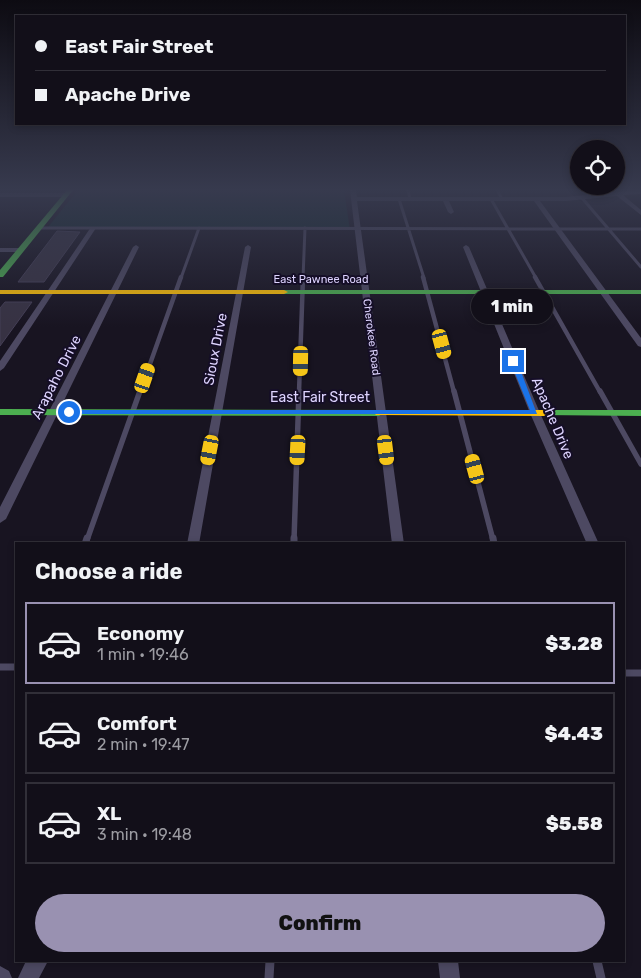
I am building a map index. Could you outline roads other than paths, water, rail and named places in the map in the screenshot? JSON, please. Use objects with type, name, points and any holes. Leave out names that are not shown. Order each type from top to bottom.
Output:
[{"type":"street","points":[[1,273],[33,236]]},
{"type":"street","points":[[0,368],[89,236]]},
{"type":"street","name":"Cherokee Road","points":[[359,236],[398,542]]},
{"type":"street","points":[[562,236],[641,344]]},
{"type":"street","name":"Arapaho Drive","points":[[0,519],[136,247]]},
{"type":"street","name":"Sioux Drive","points":[[193,542],[248,247]]},
{"type":"street","name":"Apache Drive","points":[[466,247],[592,542]]},
{"type":"street","points":[[0,250],[21,250]]},
{"type":"street","name":"East Pawnee Road","points":[[0,292],[641,292]]},
{"type":"street","name":"East Fair Street","points":[[0,412],[641,413]]},
{"type":"street","points":[[28,978],[37,962]]},
{"type":"street","points":[[448,962],[450,978]]},
{"type":"lane","points":[[86,542],[195,236]]},
{"type":"lane","points":[[294,542],[305,236]]},
{"type":"lane","points":[[410,236],[428,292],[493,542]]},
{"type":"lane","points":[[512,236],[641,464]]},
{"type":"lane","points":[[614,236],[641,267]]},
{"type":"lane","points":[[0,667],[15,667]]},
{"type":"lane","points":[[625,673],[641,673]]},
{"type":"lane","points":[[269,978],[270,962]]},
{"type":"lane","points":[[597,962],[601,978]]}]
